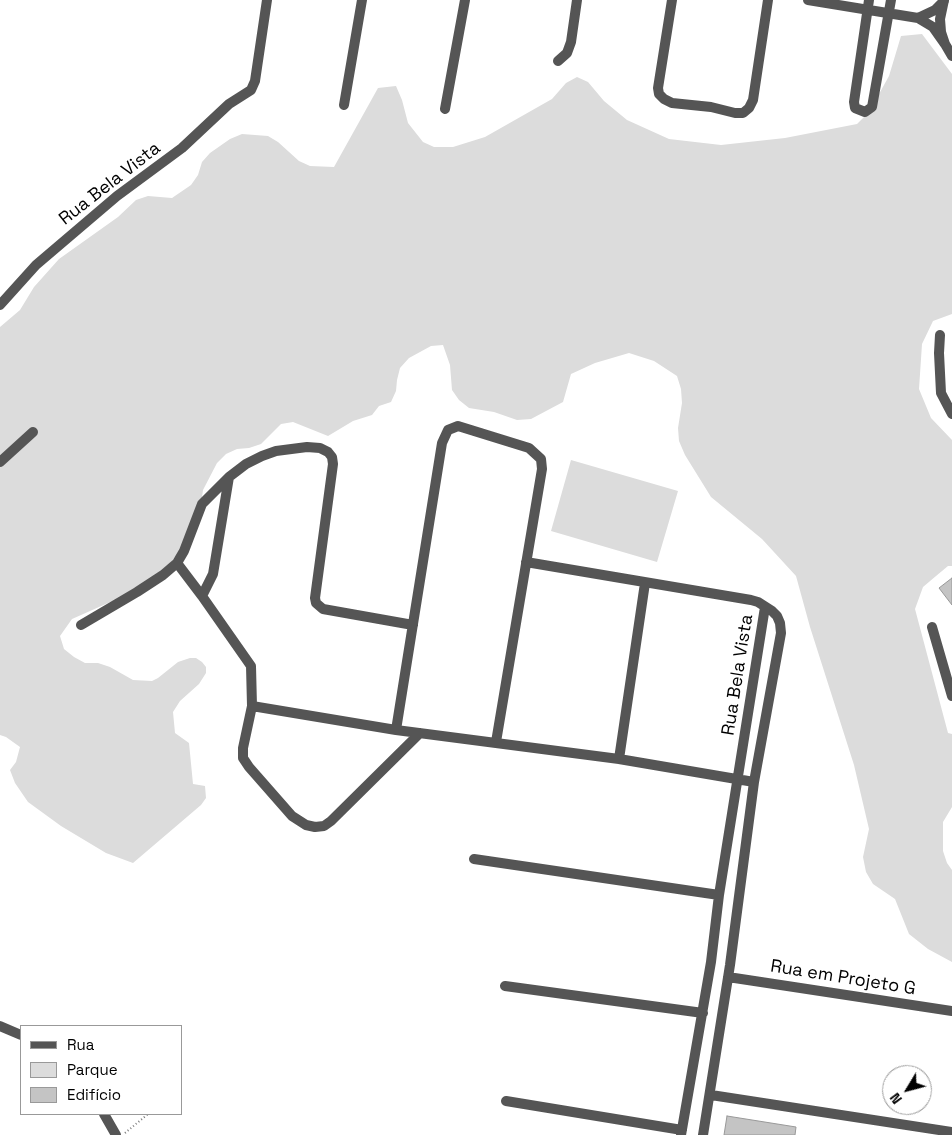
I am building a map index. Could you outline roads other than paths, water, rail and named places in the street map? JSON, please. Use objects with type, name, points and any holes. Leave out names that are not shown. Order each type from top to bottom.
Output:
[{"type":"street","name":"Rua Bela Vista","points":[[0,305],[36,265],[117,196],[182,148],[229,104],[251,90],[255,81],[267,0]]},
{"type":"street","points":[[344,105],[362,0]]},
{"type":"street","points":[[446,109],[465,0]]},
{"type":"street","points":[[558,61],[567,53],[571,42],[577,0]]},
{"type":"street","points":[[672,0],[658,88],[664,99],[735,113],[743,112],[749,108],[753,100],[768,0]]},
{"type":"street","points":[[808,0],[868,4],[889,12],[918,18],[933,27],[952,56]]},
{"type":"street","points":[[868,4],[854,102],[855,108],[862,111],[868,111],[872,107],[891,0]]},
{"type":"street","points":[[918,18],[935,10],[944,0]]},
{"type":"street","points":[[944,0],[940,19],[941,32],[945,44]]},
{"type":"street","points":[[940,335],[941,393],[952,414]]},
{"type":"street","points":[[396,730],[442,443],[444,435],[453,427],[458,426],[529,448],[541,459],[542,470],[496,742]]},
{"type":"street","points":[[0,462],[33,432]]},
{"type":"street","points":[[82,625],[137,592],[176,564],[184,551],[202,504],[229,477],[246,464],[276,451],[307,447],[320,448],[328,452],[332,457],[333,464],[316,602],[323,609],[413,625]]},
{"type":"street","points":[[202,596],[214,574],[229,477]]},
{"type":"street","points":[[526,562],[750,600],[765,606]]},
{"type":"street","points":[[176,564],[202,596],[251,666],[252,706],[243,748],[243,758],[292,816],[306,825],[315,828],[324,826],[420,733]]},
{"type":"street","points":[[619,759],[645,583]]},
{"type":"street","name":"Rua Bela Vista","points":[[682,1132],[703,1013],[719,895],[765,606]]},
{"type":"street","name":"Rua Bela Vista","points":[[704,1135],[730,965],[754,782],[781,633],[777,616],[765,606]]},
{"type":"street","points":[[932,626],[952,696]]},
{"type":"street","points":[[252,706],[396,730],[619,759],[754,782]]},
{"type":"street","points":[[474,859],[719,895]]},
{"type":"street","points":[[711,962],[730,965]]},
{"type":"street","name":"Rua em Projeto G","points":[[728,977],[952,1011]]},
{"type":"street","points":[[505,986],[703,1013]]},
{"type":"street","points":[[0,1026],[20,1035]]},
{"type":"street","points":[[711,1095],[952,1132]]},
{"type":"street","points":[[506,1101],[682,1132]]},
{"type":"street","points":[[105,1115],[116,1135]]}]
